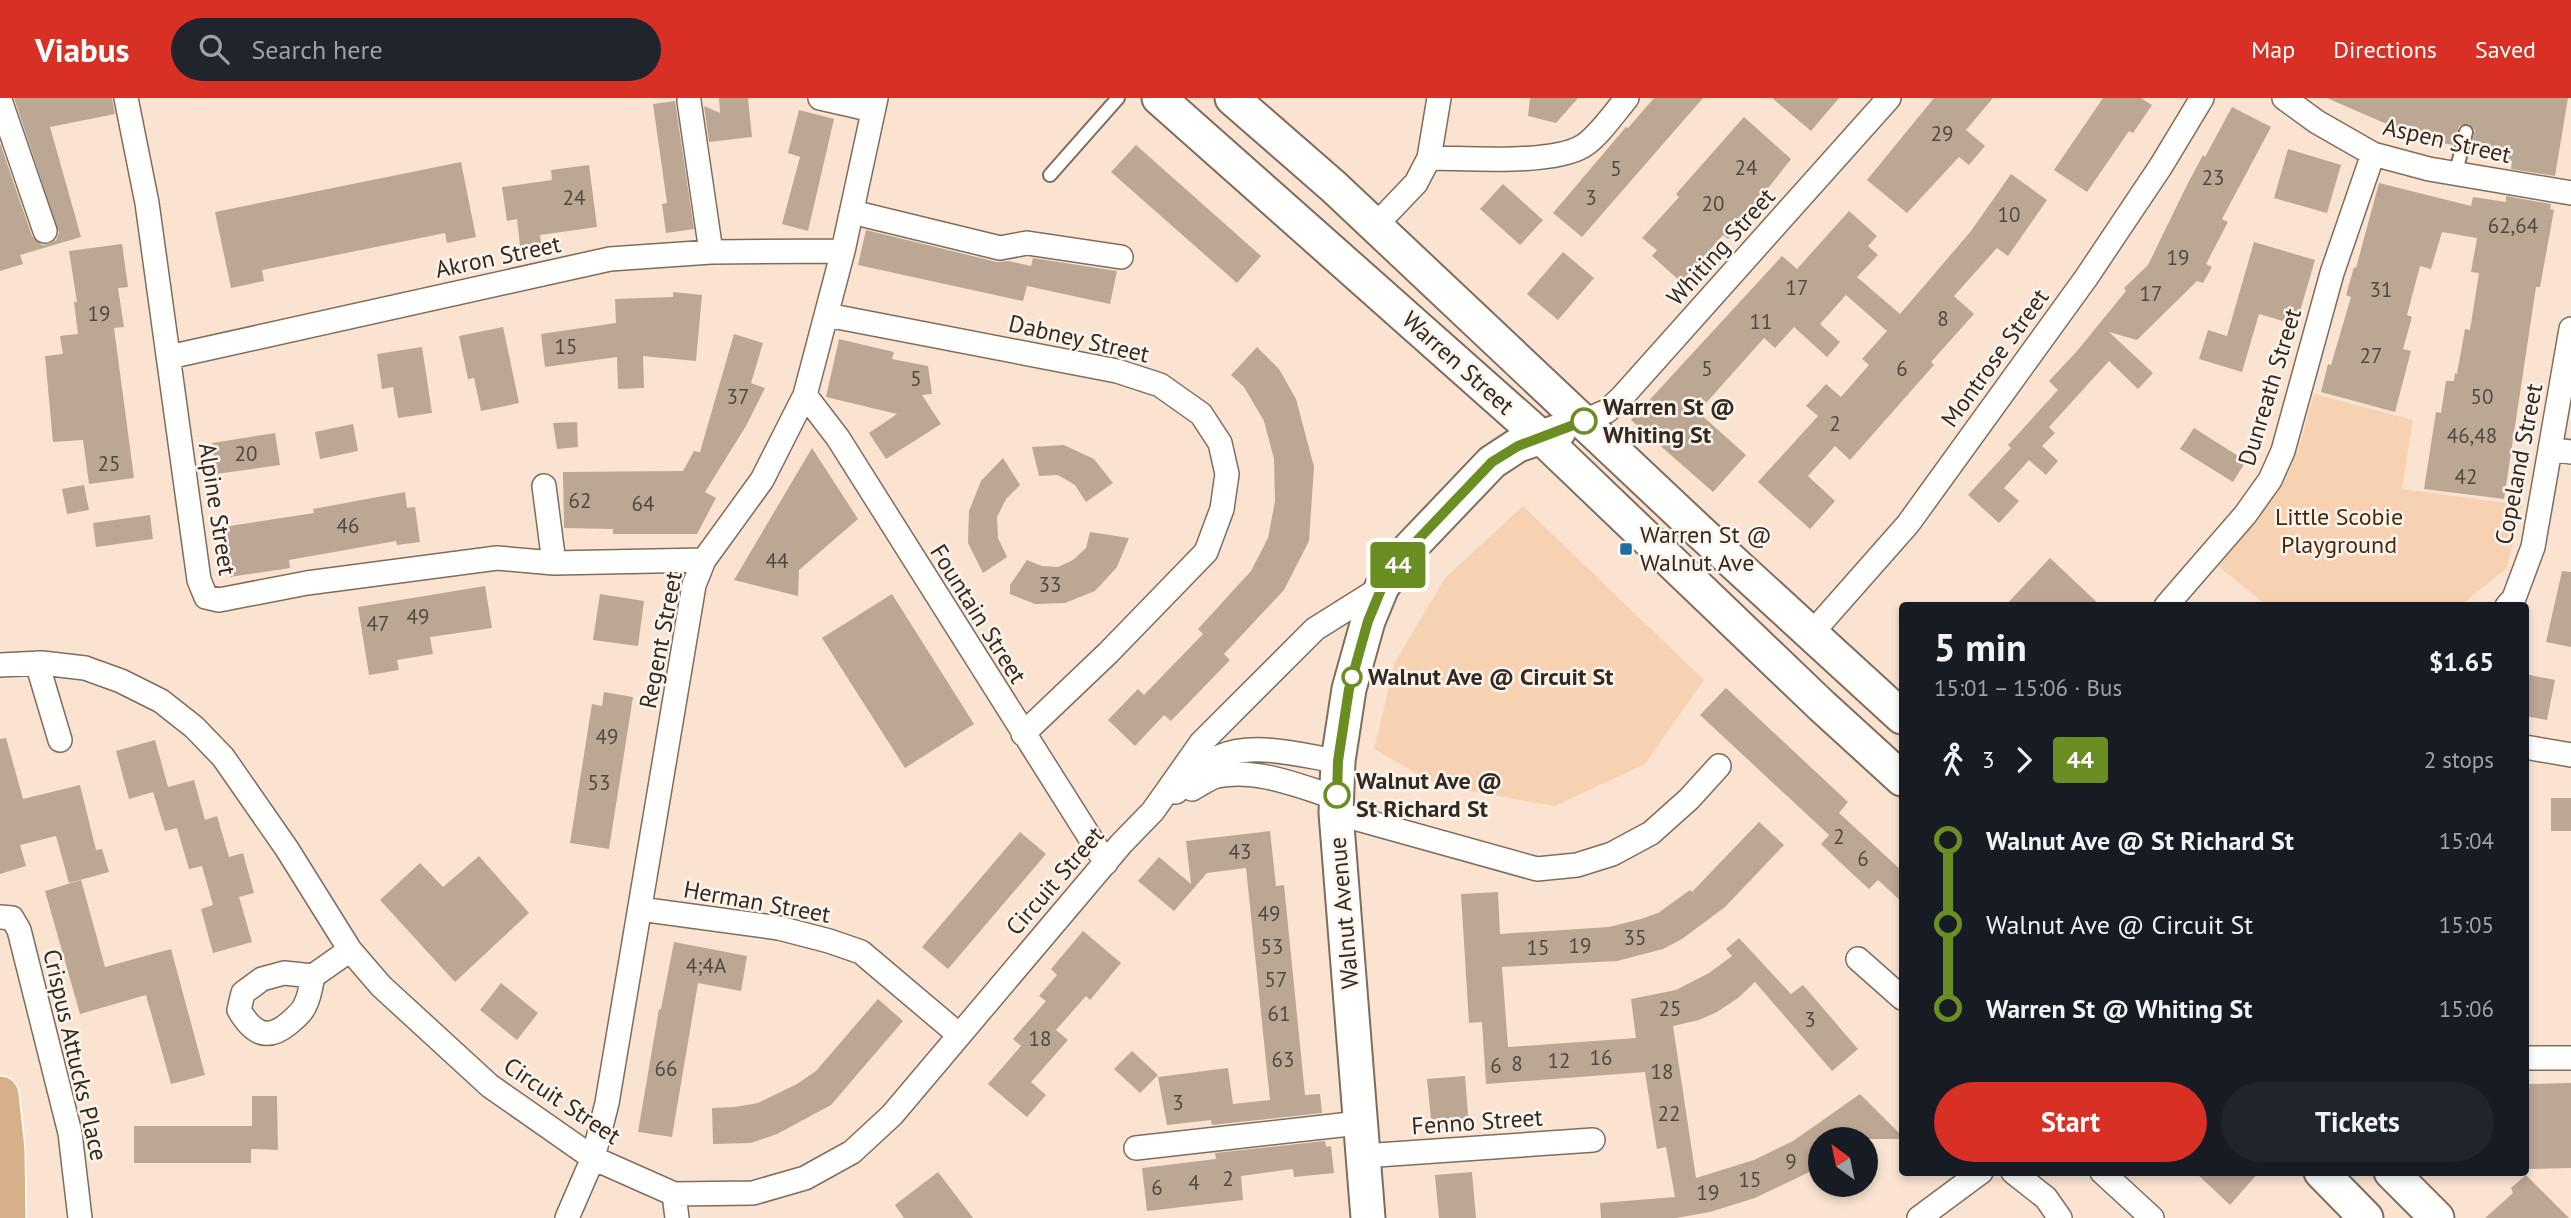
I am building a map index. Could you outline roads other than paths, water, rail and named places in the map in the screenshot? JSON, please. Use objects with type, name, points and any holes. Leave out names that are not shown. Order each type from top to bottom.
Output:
[{"type":"main road","name":"Warren Street","points":[[1159,98],[1541,438],[1899,776]]},
{"type":"main road","name":"Warren Street","points":[[1232,98],[1375,226],[1899,714]]},
{"type":"main road","name":"Walnut Avenue","points":[[1368,1218],[1337,805],[1338,761],[1349,689],[1368,621],[1382,587],[1410,548],[1492,462],[1518,446],[1584,421]]},
{"type":"main road","points":[[0,1096],[6,1150],[7,1218]]},
{"type":"main road","points":[[2325,1176],[2366,1218]]},
{"type":"main road","points":[[2395,1176],[2437,1218]]},
{"type":"street","name":"Alpine Street","points":[[126,98],[147,203],[199,580],[206,597],[219,600],[307,583],[497,558],[554,563],[704,561]]},
{"type":"street","points":[[820,98],[875,104]]},
{"type":"street","points":[[1375,226],[1416,183],[1429,158],[1439,98]]},
{"type":"street","points":[[1429,158],[1546,157],[1567,153],[1586,145],[1627,98]]},
{"type":"street","name":"Whiting Street","points":[[1584,421],[1606,411],[1622,397],[1889,98]]},
{"type":"street","name":"Montrose Street","points":[[1811,634],[1908,524],[2087,278],[2202,98]]},
{"type":"street","name":"Aspen Street","points":[[2284,98],[2317,122],[2373,154],[2429,169],[2571,192]]},
{"type":"street","points":[[0,100],[45,231]]},
{"type":"street","points":[[689,101],[711,252]]},
{"type":"street","name":"Regent Street","points":[[567,1218],[593,1158],[607,1103],[694,585],[704,561],[762,480],[805,395],[843,251],[875,104]]},
{"type":"street","name":"Dunreath Street","points":[[2169,602],[2245,515],[2270,480],[2283,451],[2332,273],[2373,154]]},
{"type":"street","points":[[852,212],[1000,248],[1027,243],[1121,257]]},
{"type":"street","name":"Akron Street","points":[[169,356],[610,259],[711,252],[843,251]]},
{"type":"street","name":"Dabney Street","points":[[827,315],[1117,371],[1160,385],[1201,414],[1220,443],[1227,474],[1222,509],[1206,552],[1108,653],[1023,734]]},
{"type":"street","name":"Copeland Street","points":[[2510,602],[2533,547],[2561,451],[2571,329]]},
{"type":"street","name":"Fountain Street","points":[[805,395],[838,438],[1106,863]]},
{"type":"street","points":[[544,486],[554,563]]},
{"type":"street","name":"Circuit Street","points":[[0,665],[37,663],[85,668],[121,681],[161,701],[194,727],[223,757],[271,826],[350,950],[381,986],[490,1086],[593,1158],[674,1194],[753,1193],[805,1178],[852,1152],[892,1115],[958,1034],[1153,811],[1201,743],[1315,629],[1382,587]]},
{"type":"street","points":[[37,663],[60,740]]},
{"type":"street","points":[[2529,748],[2571,755]]},
{"type":"street","name":"Circuit Street","points":[[1153,811],[1218,758],[1241,751],[1266,751],[1338,761]]},
{"type":"street","name":"Circuit Street","points":[[1153,811],[1214,777],[1241,774],[1273,779],[1337,805],[1536,869],[1577,865],[1612,854],[1651,833],[1689,799],[1719,765]]},
{"type":"street","name":"Herman Street","points":[[640,909],[779,929],[862,952],[958,1034]]},
{"type":"street","name":"Crispus Attucks Place","points":[[0,917],[12,918],[19,930],[70,1133],[80,1218]]},
{"type":"street","points":[[313,976],[350,950]]},
{"type":"street","points":[[1858,959],[1899,995]]},
{"type":"street","points":[[2529,1058],[2571,1058]]},
{"type":"street","points":[[1136,1148],[1359,1124]]},
{"type":"street","name":"Fenno Street","points":[[1363,1156],[1593,1140]]},
{"type":"street","points":[[1919,1218],[1976,1176]]},
{"type":"street","points":[[2018,1176],[2046,1198],[2060,1218]]},
{"type":"street","points":[[2106,1176],[2152,1218]]},
{"type":"street","points":[[674,1194],[677,1218]]},
{"type":"lane","points":[[1051,175],[1118,98]]},
{"type":"lane","points":[[2456,172],[2466,132]]},
{"type":"place","name":"Warren St @ Whiting St","points":[[1584,421]]},
{"type":"place","name":"Warren St @ Walnut Ave","points":[[1626,549]]},
{"type":"place","name":"Walnut Ave @ Circuit St","points":[[1352,677]]},
{"type":"place","name":"Walnut Ave @ St Richard St","points":[[1337,795]]},
{"type":"park label","name":"Little Scobie Playground","points":[[2339,531]]}]
